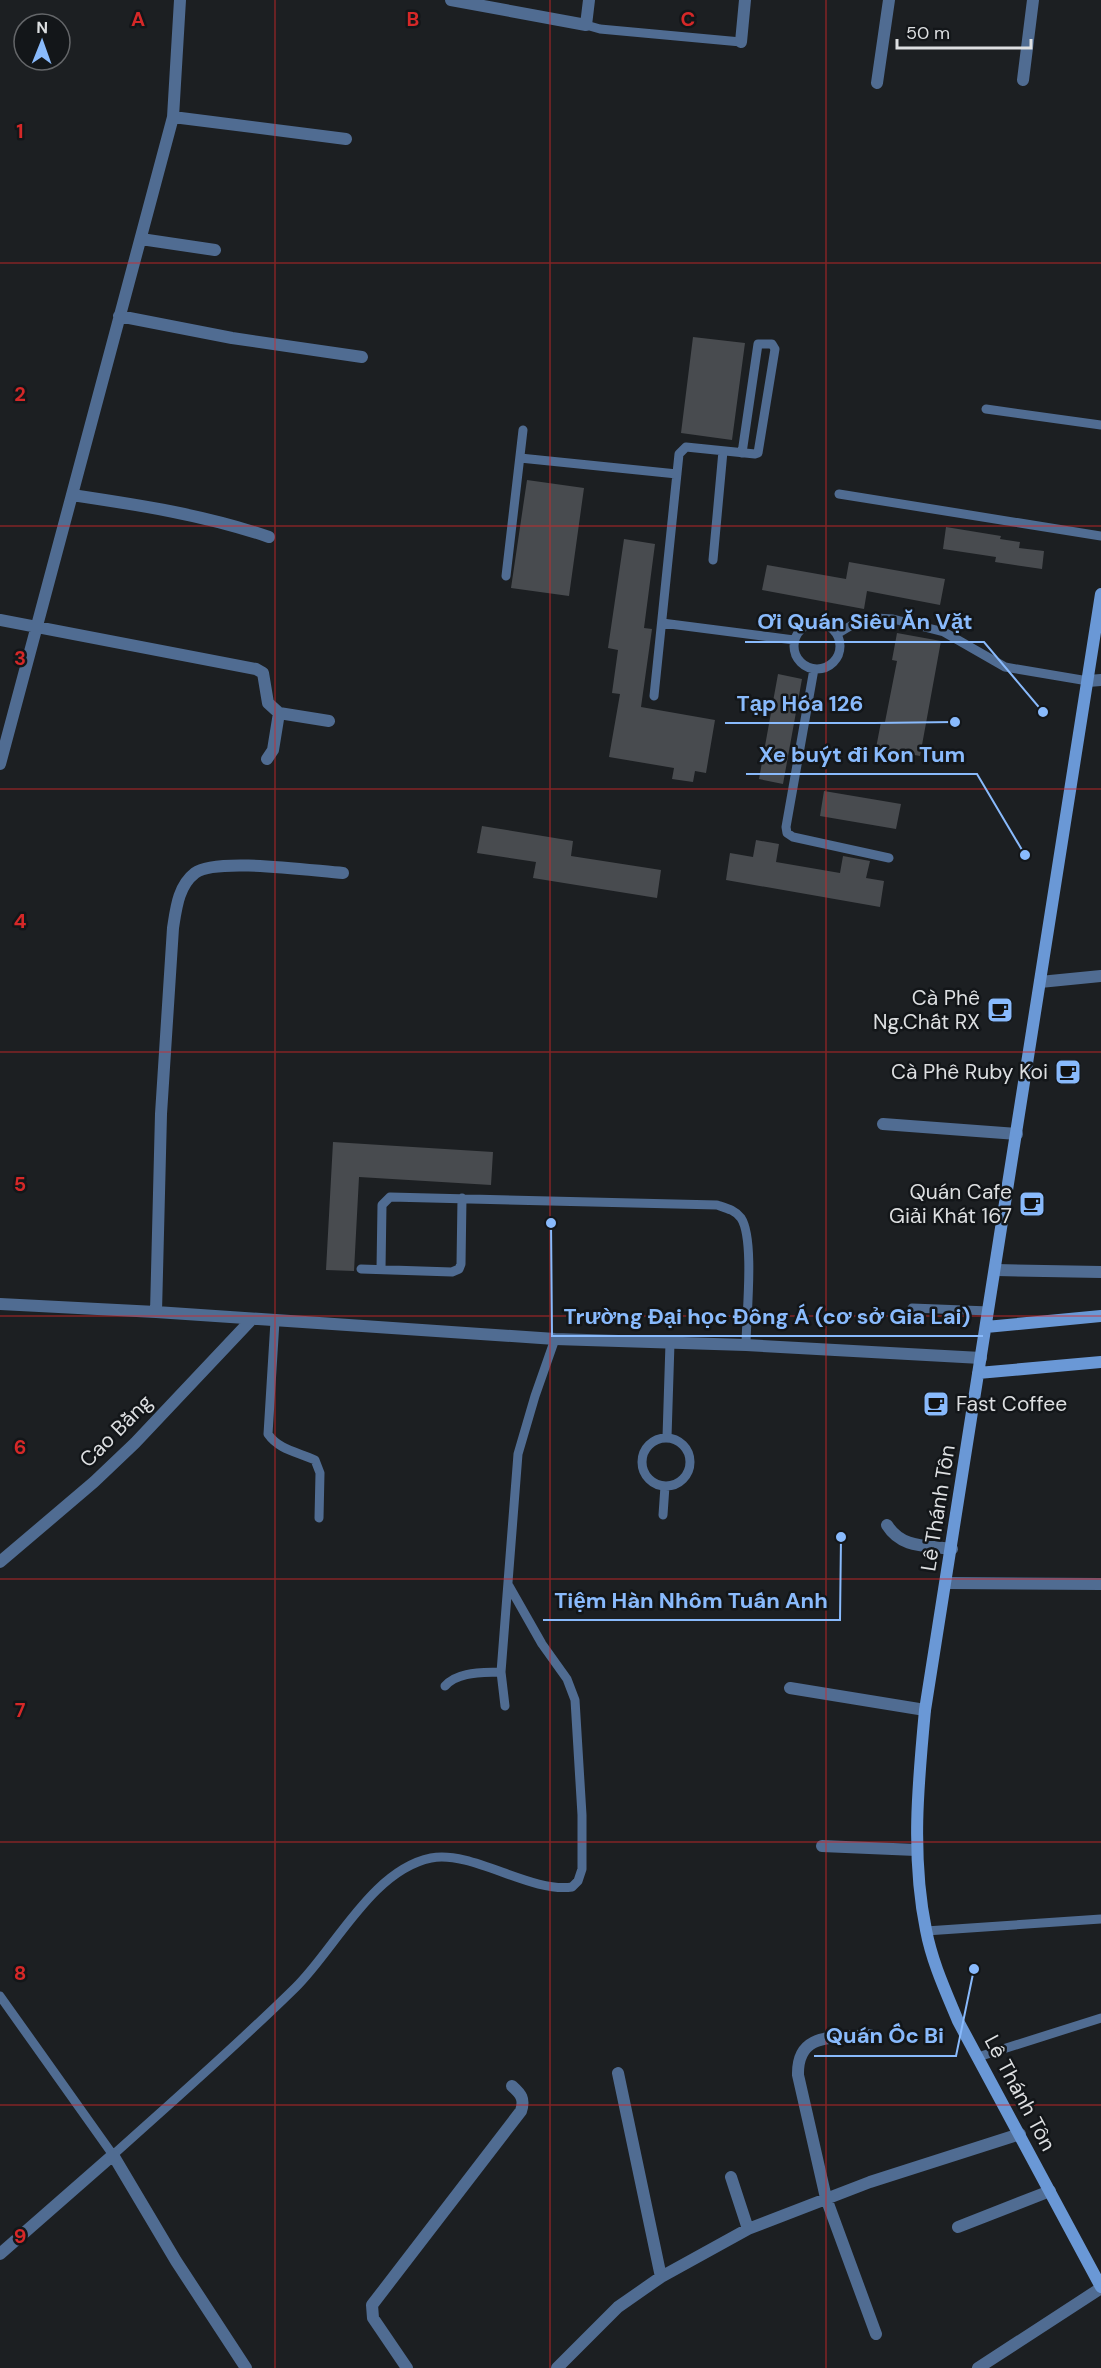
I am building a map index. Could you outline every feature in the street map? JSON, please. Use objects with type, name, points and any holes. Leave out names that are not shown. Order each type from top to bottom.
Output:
[{"type":"main road","name":"Lê Thánh Tôn","points":[[1101,594],[925,1710],[917,1789],[916,1850],[926,1931],[940,1978],[958,2021],[1101,2288]]},
{"type":"main road","points":[[986,1327],[1101,1316]]},
{"type":"main road","points":[[978,1373],[1101,1362]]},
{"type":"street","points":[[0,764],[173,117],[180,0]]},
{"type":"street","points":[[451,0],[586,25],[589,0]]},
{"type":"street","points":[[741,42],[745,0]]},
{"type":"street","points":[[877,83],[889,0]]},
{"type":"street","points":[[1023,80],[1033,0]]},
{"type":"street","points":[[173,117],[346,139]]},
{"type":"street","points":[[141,239],[215,250]]},
{"type":"street","points":[[119,316],[232,338],[362,357]]},
{"type":"street","points":[[72,495],[210,519],[269,537]]},
{"type":"street","points":[[0,620],[260,671],[264,673],[268,703],[279,713],[329,721]]},
{"type":"street","points":[[1088,681],[1101,680]]},
{"type":"street","points":[[267,759],[273,750],[279,713]]},
{"type":"street","points":[[156,1312],[162,1102],[173,928],[178,900],[186,883],[194,874],[206,867],[259,866],[343,873]]},
{"type":"street","points":[[1040,982],[1101,976]]},
{"type":"street","points":[[883,1124],[1017,1134]]},
{"type":"street","points":[[996,1270],[1101,1272]]},
{"type":"street","points":[[0,1304],[156,1312],[555,1339],[746,1345],[981,1358]]},
{"type":"street","name":"Cao Bằng","points":[[0,1562],[126,1451],[252,1320]]},
{"type":"street","points":[[887,1526],[902,1542],[952,1549]]},
{"type":"street","points":[[946,1583],[1101,1584]]},
{"type":"street","points":[[790,1688],[925,1710]]},
{"type":"street","points":[[822,1846],[916,1850]]},
{"type":"street","points":[[870,2035],[812,2041],[804,2048],[798,2062],[798,2075],[826,2198],[876,2334]]},
{"type":"street","points":[[618,2073],[661,2277]]},
{"type":"street","points":[[407,2368],[373,2318],[372,2305],[521,2111],[524,2104],[523,2096],[512,2086]]},
{"type":"street","points":[[557,2368],[618,2307],[661,2277],[748,2229],[826,2198],[1020,2134]]},
{"type":"street","points":[[0,2254],[113,2155],[176,2261],[246,2368]]},
{"type":"street","points":[[730,2177],[748,2229]]},
{"type":"street","points":[[958,2227],[1050,2191]]},
{"type":"street","points":[[978,2368],[1101,2288]]},
{"type":"lane","points":[[586,25],[600,29],[741,42]]},
{"type":"lane","points":[[654,696],[679,454],[686,447],[742,453],[755,454],[760,449],[775,349],[772,344],[758,344],[742,453]]},
{"type":"lane","points":[[986,409],[1101,425]]},
{"type":"lane","points":[[506,576],[523,430]]},
{"type":"lane","points":[[713,560],[723,451]]},
{"type":"lane","points":[[520,458],[677,474]]},
{"type":"lane","points":[[839,494],[1101,536]]},
{"type":"lane","points":[[837,634],[857,622],[875,618],[893,620],[944,632],[1005,667],[1088,681]]},
{"type":"lane","points":[[662,622],[794,640]]},
{"type":"lane","points":[[820,623],[829,626],[837,634],[840,644],[839,654],[833,663],[824,668],[814,669],[804,665],[796,658],[793,648],[794,640],[800,629],[809,624],[820,623]]},
{"type":"lane","points":[[814,669],[786,827],[787,833],[792,837],[890,858]]},
{"type":"lane","points":[[381,1269],[382,1205],[384,1200],[390,1197],[717,1205],[730,1208],[740,1217],[746,1230],[748,1255],[746,1345]]},
{"type":"lane","points":[[361,1269],[452,1272],[459,1269],[462,1198]]},
{"type":"lane","points":[[912,1308],[989,1311]]},
{"type":"lane","points":[[275,1321],[268,1434],[273,1441],[288,1450],[315,1460],[320,1473],[319,1518]]},
{"type":"lane","points":[[505,1706],[501,1672],[518,1454],[555,1339]]},
{"type":"lane","points":[[667,1437],[670,1343]]},
{"type":"lane","points":[[667,1437],[676,1439],[684,1445],[691,1463],[682,1480],[674,1485],[664,1486],[655,1484],[647,1478],[641,1461],[643,1451],[649,1444],[667,1437]]},
{"type":"lane","points":[[663,1515],[664,1486]]},
{"type":"lane","points":[[0,1996],[113,2155],[297,1986],[370,1898],[402,1869],[433,1857],[451,1857],[552,1887],[572,1887],[578,1881],[582,1869],[582,1815],[575,1700],[567,1679],[542,1644],[509,1586]]},
{"type":"lane","points":[[445,1686],[455,1678],[479,1673],[501,1672]]},
{"type":"lane","points":[[926,1931],[1101,1919]]},
{"type":"lane","points":[[978,2057],[1101,2018]]},
{"type":"building","points":[[693,337],[745,343],[732,440],[681,433]]},
{"type":"building","points":[[527,480],[584,488],[569,596],[511,588]]},
{"type":"building","points":[[946,527],[1001,536],[1000,539],[1020,542],[1019,548],[1044,551],[1042,569],[995,562],[996,557],[943,549]]},
{"type":"building","points":[[624,539],[655,544],[644,628],[652,629],[641,707],[715,720],[706,773],[695,771],[693,782],[672,779],[674,768],[609,757],[620,694],[612,693],[618,650],[608,648]]},
{"type":"building","points":[[849,562],[945,579],[940,605],[867,591],[864,609],[762,590],[767,565],[846,579]]},
{"type":"building","points":[[897,633],[941,641],[920,756],[876,748],[881,722],[885,722],[897,661],[892,660]]},
{"type":"building","points":[[778,674],[802,679],[783,784],[759,779]]},
{"type":"building","points":[[824,791],[901,804],[896,829],[820,816]]},
{"type":"building","points":[[482,826],[573,841],[571,856],[661,870],[657,898],[533,878],[536,862],[477,853]]},
{"type":"building","points":[[756,840],[779,844],[776,862],[840,873],[843,856],[870,861],[866,878],[884,881],[880,907],[726,880],[730,853],[753,857]]},
{"type":"building","points":[[333,1142],[493,1152],[491,1185],[359,1177],[354,1271],[326,1270]]},
{"type":"place","name":"Ơi Quán Siêu Ăn Vặt","points":[[1043,712]]},
{"type":"place","name":"Tạp Hóa 126","points":[[955,722]]},
{"type":"place","name":"Xe buýt đi Kon Tum","points":[[1025,855]]},
{"type":"place","name":"Cà Phê Ng.Chất RX","points":[[1000,1010]]},
{"type":"place","name":"Cà Phê Ruby Koi","points":[[1068,1072]]},
{"type":"place","name":"Quán Cafe Giải Khát 167","points":[[1032,1204]]},
{"type":"place","name":"Trường Đại học Đông Á (cơ sở Gia Lai)","points":[[551,1223]]},
{"type":"place","name":"Fast Coffee","points":[[936,1404]]},
{"type":"place","name":"Tiệm Hàn Nhôm Tuấn Anh","points":[[841,1537]]},
{"type":"place","name":"Quán Ốc Bi","points":[[974,1969]]}]
